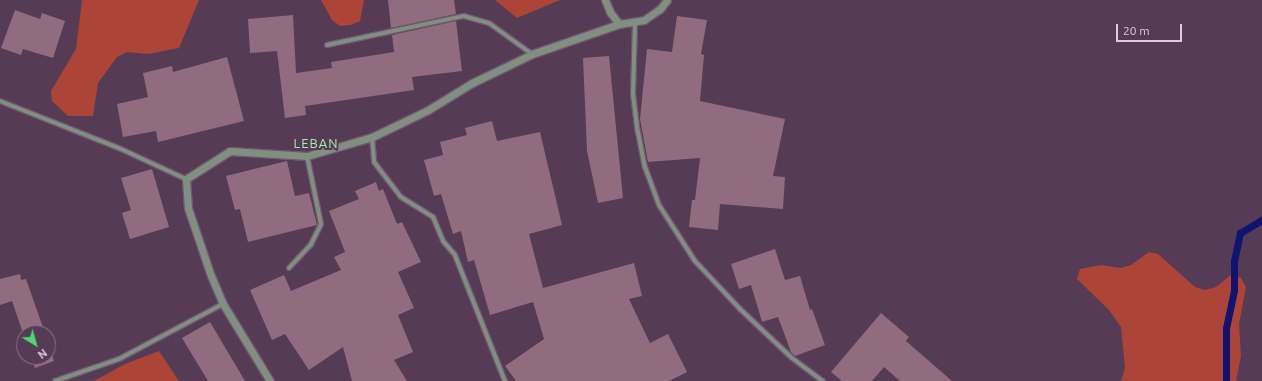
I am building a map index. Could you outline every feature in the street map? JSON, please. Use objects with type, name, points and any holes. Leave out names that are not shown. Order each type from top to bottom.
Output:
[{"type":"street","points":[[606,0],[610,12],[619,24]]},
{"type":"street","points":[[186,179],[230,151],[307,156],[372,137],[428,110],[472,83],[532,54],[619,24],[635,23],[660,9],[667,0]]},
{"type":"street","points":[[327,46],[464,16],[489,23],[532,54]]},
{"type":"street","points":[[635,23],[633,88],[638,132],[646,167],[659,205],[695,261],[730,298],[792,358],[823,381]]},
{"type":"street","points":[[0,102],[121,149],[186,179]]},
{"type":"street","points":[[372,137],[374,162],[401,197],[433,217],[443,241],[455,255],[505,381]]},
{"type":"street","points":[[289,268],[311,244],[321,224],[307,156]]},
{"type":"street","points":[[186,179],[188,208],[211,276],[223,304],[270,381]]},
{"type":"street","points":[[55,381],[119,359],[223,304]]},
{"type":"shaded area","points":[[82,0],[199,0],[179,48],[148,54],[127,52],[117,57],[98,83],[93,116],[68,116],[52,101],[51,91],[76,49]]},
{"type":"shaded area","points":[[321,0],[364,0],[360,21],[351,25],[340,26],[332,20]]},
{"type":"shaded area","points":[[495,0],[560,0],[517,18]]},
{"type":"shaded area","points":[[1149,252],[1158,254],[1195,287],[1205,290],[1216,287],[1232,274],[1241,278],[1246,287],[1239,324],[1241,356],[1236,381],[1121,381],[1125,368],[1121,327],[1109,310],[1077,279],[1080,269],[1101,265],[1121,268],[1131,265]]},
{"type":"shaded area","points":[[159,351],[179,381],[94,381],[125,364]]},
{"type":"building","points":[[388,0],[454,0],[456,14],[391,28]]},
{"type":"building","points":[[15,10],[40,19],[42,13],[65,21],[53,58],[23,49],[21,55],[1,48]]},
{"type":"building","points":[[293,15],[296,73],[332,68],[331,62],[394,52],[392,35],[456,21],[462,71],[412,77],[414,90],[305,106],[306,115],[285,118],[277,51],[250,53],[248,19]]},
{"type":"building","points":[[677,16],[707,20],[701,54],[704,55],[700,101],[785,119],[773,176],[785,177],[783,209],[720,204],[718,230],[689,227],[692,200],[695,200],[700,158],[648,162],[640,119],[647,49],[672,52]]},
{"type":"building","points":[[609,56],[623,198],[598,203],[587,151],[583,58]]},
{"type":"building","points":[[227,57],[244,121],[158,142],[156,131],[123,137],[117,104],[148,97],[143,73],[172,66],[173,72]]},
{"type":"building","points":[[492,121],[497,141],[540,132],[562,225],[529,234],[543,288],[634,263],[642,296],[629,299],[650,343],[668,334],[687,372],[669,381],[516,381],[505,366],[544,339],[533,302],[490,315],[474,260],[468,262],[461,231],[453,234],[441,194],[434,196],[424,160],[443,155],[440,142],[467,135],[465,128]]},
{"type":"building","points":[[287,161],[295,196],[309,193],[317,225],[248,242],[240,209],[235,210],[226,176]]},
{"type":"building","points":[[152,169],[169,227],[130,239],[122,213],[131,210],[121,178]]},
{"type":"building","points":[[376,182],[379,191],[383,189],[397,224],[402,222],[421,262],[398,272],[414,308],[398,315],[413,352],[394,360],[407,381],[352,381],[343,347],[309,370],[285,334],[272,340],[250,290],[284,275],[291,291],[341,270],[334,257],[345,252],[329,211],[359,199],[355,191]]},
{"type":"building","points":[[775,249],[785,280],[800,276],[810,310],[812,309],[825,345],[795,356],[791,352],[778,317],[762,322],[751,285],[739,289],[731,264]]},
{"type":"building","points":[[20,274],[21,280],[26,279],[42,325],[20,325],[12,301],[0,305],[0,279]]},
{"type":"building","points":[[881,313],[909,337],[906,341],[952,381],[900,381],[884,367],[872,381],[842,381],[831,372]]},
{"type":"building","points":[[210,322],[245,381],[208,381],[182,338]]},
{"type":"building","points":[[34,365],[43,365],[35,368]]},
{"type":"waterway","points":[[1226,381],[1226,328],[1234,290],[1234,261],[1240,233],[1262,220]]},
{"type":"district","name":"LEBAN","points":[[316,143]]}]
